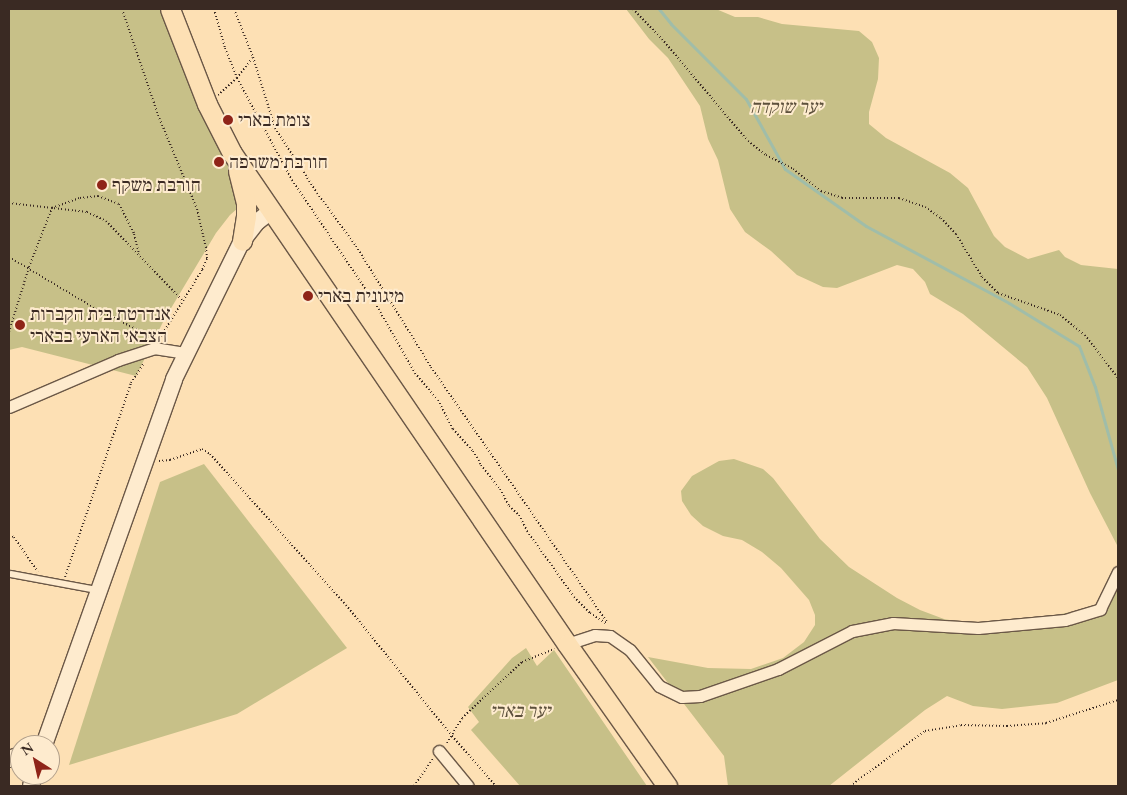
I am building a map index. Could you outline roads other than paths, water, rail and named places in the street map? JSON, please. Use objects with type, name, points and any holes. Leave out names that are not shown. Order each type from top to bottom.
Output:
[{"type":"main road","points":[[170,9],[207,104],[232,153],[567,644],[667,786]]},
{"type":"main road","points":[[232,153],[244,193],[246,216],[242,241]]},
{"type":"main road","points":[[47,735],[144,459],[185,353],[242,241],[257,222],[271,211]]},
{"type":"street","points":[[9,407],[118,360],[154,348],[185,353]]},
{"type":"street","points":[[567,644],[595,635],[610,636],[621,642],[659,686],[682,697],[700,696],[778,669],[852,632],[894,622],[978,628],[1065,620],[1100,609],[1118,572]]},
{"type":"street","points":[[439,751],[468,786]]},
{"type":"lane","points":[[11,574],[98,590]]},
{"type":"waterway","points":[[659,9],[671,24],[746,99],[785,169],[866,226],[1009,303],[1079,346],[1095,387],[1118,470]]},
{"type":"place","name":"צומת בארי","points":[[228,120]]},
{"type":"place","name":"חורבת משרפה","points":[[219,162]]},
{"type":"place","name":"חורבת משקף","points":[[102,185]]},
{"type":"place","name":"מיגונית בארי","points":[[308,296]]},
{"type":"place","name":"אנדרטת בית הקברות הצבאי הארעי בבארי","points":[[20,325]]},
{"type":"park label","name":"יער שוקדה","points":[[786,107]]},
{"type":"park label","name":"יער בארי","points":[[520,711]]}]
